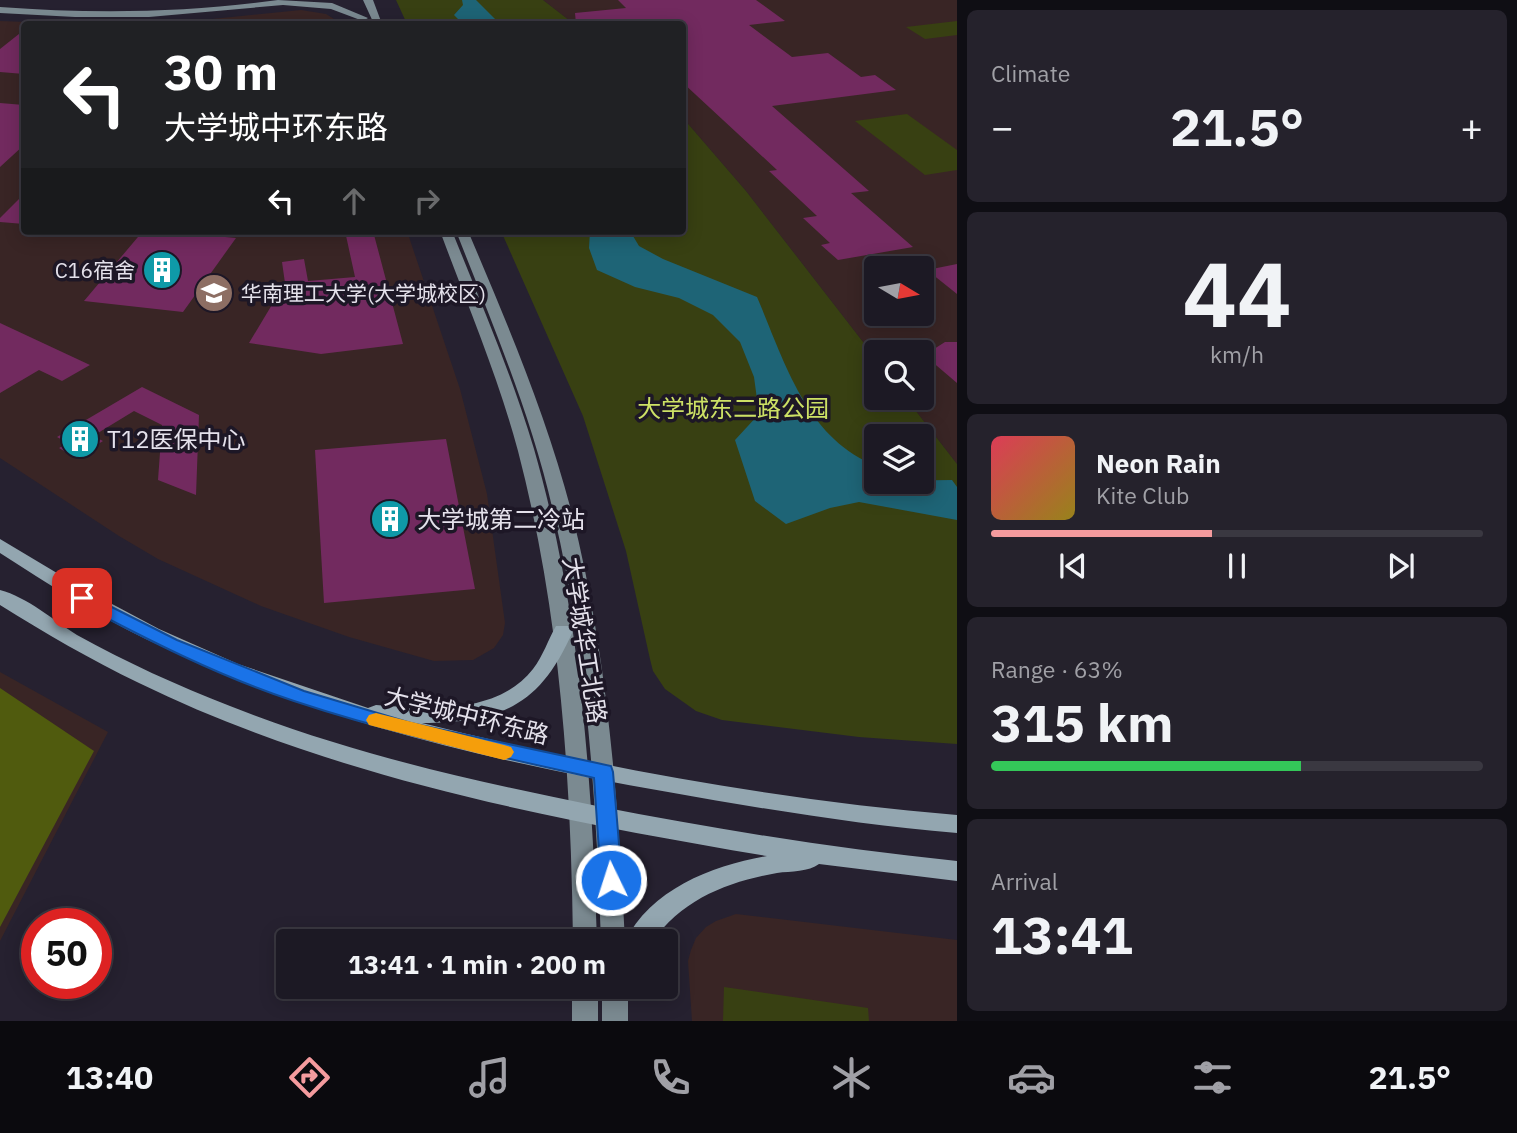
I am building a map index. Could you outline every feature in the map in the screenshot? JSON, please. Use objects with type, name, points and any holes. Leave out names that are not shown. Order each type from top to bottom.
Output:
[{"type":"main road","points":[[0,8],[138,15],[298,0]]},
{"type":"main road","points":[[356,0],[365,21]]},
{"type":"main road","points":[[368,0],[377,21]]},
{"type":"main road","points":[[267,2],[342,8],[365,21]]},
{"type":"main road","name":"大学城华工北路","points":[[448,235],[499,368],[523,442],[546,531],[563,631],[577,767],[584,929]]},
{"type":"main road","name":"大学城华工北路","points":[[464,235],[530,400],[558,494],[591,660],[604,772],[612,929]]},
{"type":"main road","name":"大学城中环东路","points":[[0,545],[64,588],[154,637],[260,682],[347,712],[458,742],[604,772],[856,814],[957,824]]},
{"type":"main road","points":[[0,596],[120,667],[186,698],[272,732],[404,772],[607,817],[831,856],[957,871]]},
{"type":"main road","points":[[347,712],[449,713],[502,702],[525,689],[541,672],[563,631]]},
{"type":"main road","points":[[645,929],[668,905],[693,888],[721,876],[758,867],[831,856]]},
{"type":"main road","points":[[585,999],[585,1021]]},
{"type":"main road","points":[[615,999],[615,1021]]},
{"type":"shaded area","points":[[543,0],[957,0],[957,464],[934,434],[934,424],[926,424],[915,410],[934,410],[934,340],[864,340],[864,343],[746,191],[686,121],[686,21],[570,21]]},
{"type":"shaded area","points":[[301,10],[326,14],[335,21],[193,21]]},
{"type":"shaded area","name":"华南理工大学(大学城校区)","points":[[0,21],[21,22],[21,235],[408,235],[460,389],[487,494],[505,623],[503,635],[494,648],[473,660],[434,661],[349,637],[261,606],[158,559],[0,458]]},
{"type":"shaded area","points":[[0,672],[108,732],[0,941]]},
{"type":"shaded area","points":[[736,914],[957,940],[957,1021],[692,1021],[688,961],[691,950],[696,938],[706,927]]},
{"type":"green space","points":[[396,0],[543,0],[570,21],[406,21]]},
{"type":"green space","points":[[957,21],[957,35],[925,39],[906,27]]},
{"type":"green space","points":[[907,114],[957,150],[957,170],[925,175],[855,121]]},
{"type":"green space","name":"大学城东二路公园","points":[[686,121],[746,191],[864,343],[864,410],[915,410],[926,424],[864,424],[864,494],[934,494],[934,434],[957,464],[957,744],[859,737],[722,720],[696,711],[665,689],[653,671],[626,551],[583,416],[503,235],[686,235]]},
{"type":"green space","points":[[0,688],[94,751],[0,927]]},
{"type":"green space","points":[[724,987],[868,1008],[869,1021],[723,1021]]},
{"type":"water","points":[[462,0],[476,0],[497,21],[460,21],[454,15],[463,5]]},
{"type":"water","points":[[590,235],[632,235],[639,246],[663,259],[757,297],[800,395],[832,437],[864,460],[864,494],[934,494],[934,480],[952,480],[957,487],[957,520],[859,502],[830,508],[786,524],[755,501],[735,440],[759,414],[754,377],[740,342],[713,315],[679,298],[635,287],[597,270],[589,248]]},
{"type":"building","points":[[618,0],[756,0],[785,21],[749,25],[792,57],[828,53],[861,77],[875,75],[896,90],[772,106],[869,191],[851,193],[913,247],[838,260],[821,245],[830,243],[803,218],[817,216],[769,171],[777,170],[686,86],[686,21],[576,21],[575,13],[626,8]]},
{"type":"building","points":[[21,32],[21,74],[0,72],[0,49]]},
{"type":"building","points":[[0,103],[21,105],[21,148],[0,167]]},
{"type":"building","points":[[21,197],[21,224],[0,222],[0,218]]},
{"type":"building","name":"C16宿舍","points":[[140,235],[236,238],[183,312],[84,301]]},
{"type":"building","points":[[346,235],[374,235],[403,344],[321,354],[249,343],[285,283],[282,262],[304,259],[308,281],[355,277]]},
{"type":"building","points":[[957,264],[957,294],[934,276],[934,269]]},
{"type":"building","points":[[0,323],[90,365],[62,381],[39,370],[0,393]]},
{"type":"building","points":[[945,342],[957,342],[957,383],[934,363],[934,349]]},
{"type":"building","name":"T12医保中心","points":[[142,387],[199,415],[196,495],[158,480],[162,425],[134,411],[93,436],[103,441],[76,458],[59,448],[68,443],[57,437]]},
{"type":"building","name":"大学城第二冷站","points":[[446,439],[475,589],[324,603],[315,450]]},
{"type":"slow traffic","points":[[376,720],[504,752]]},
{"type":"place","name":"C16宿舍","points":[[162,270]]},
{"type":"place","name":"华南理工大学(大学城校区)","points":[[214,293]]},
{"type":"place","name":"T12医保中心","points":[[80,439]]},
{"type":"place","name":"大学城第二冷站","points":[[390,519]]},
{"type":"route","points":[[82,598],[170,644],[298,696],[411,730],[604,772],[611,880]]}]
